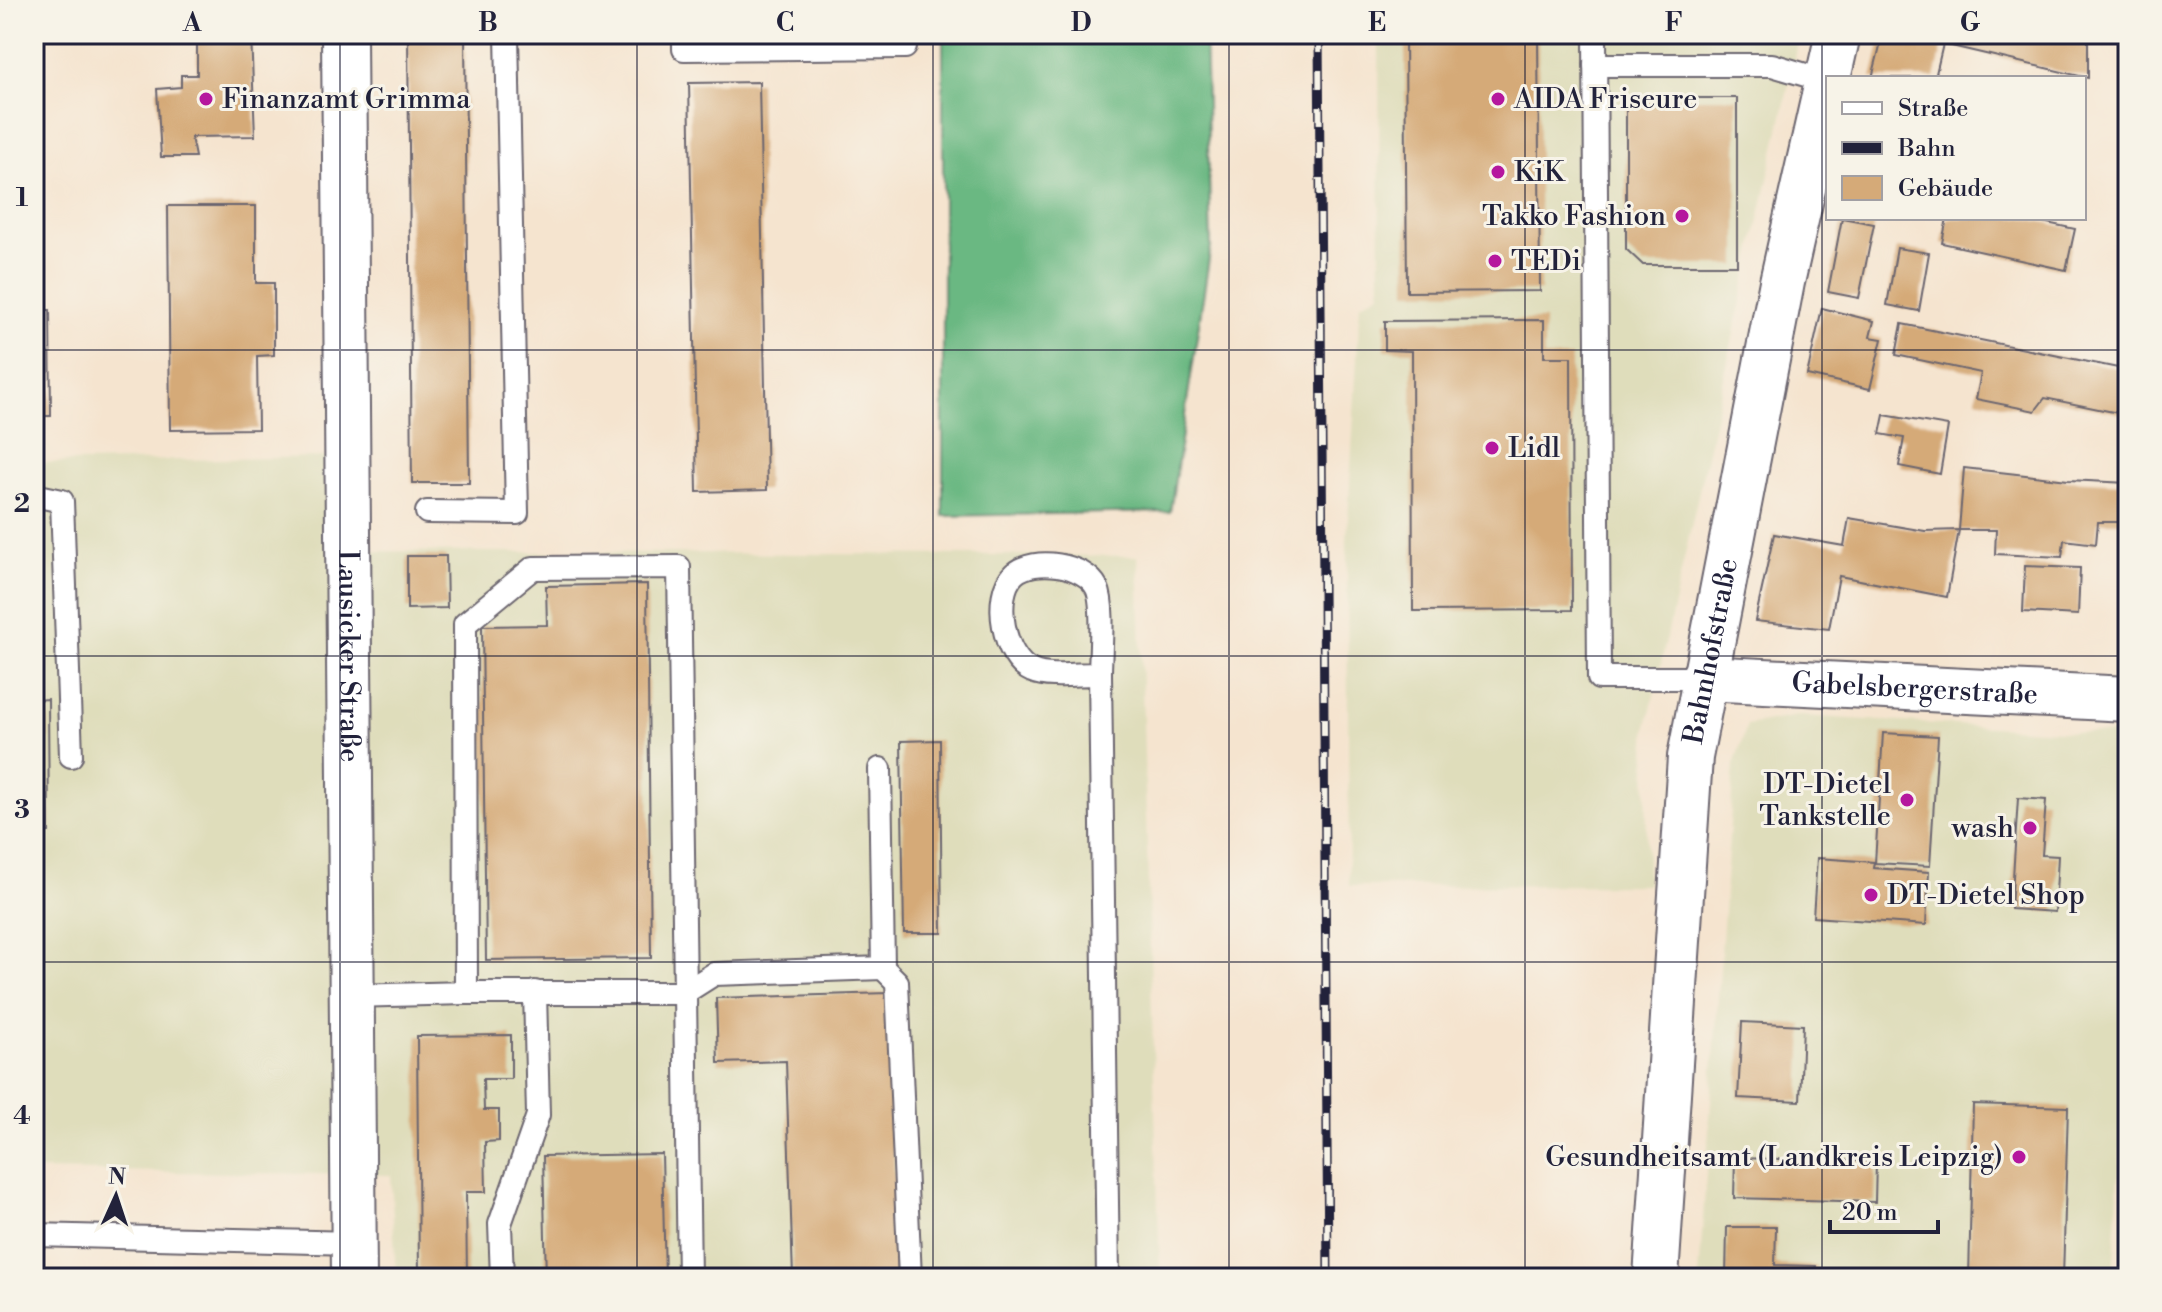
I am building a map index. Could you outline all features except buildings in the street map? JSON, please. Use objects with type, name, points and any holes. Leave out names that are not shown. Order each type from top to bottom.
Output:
[{"type":"street","name":"Lausicker Straße","points":[[344,34],[353,1260]]},
{"type":"street","name":"Bahnhofstraße","points":[[1827,76],[1838,34]]},
{"type":"street","name":"Bahnhofstraße","points":[[1656,1278],[1690,757],[1703,678],[1826,81]]},
{"type":"street","name":"Gabelsbergerstraße","points":[[1703,678],[2128,699]]},
{"type":"lane","points":[[427,512],[517,513],[507,34]]},
{"type":"lane","points":[[684,34],[684,49],[905,47]]},
{"type":"lane","points":[[1595,34],[1599,678],[1703,678]]},
{"type":"lane","points":[[1595,65],[1772,65],[1826,81]]},
{"type":"lane","points":[[34,495],[62,501],[71,756]]},
{"type":"lane","points":[[1100,674],[1033,672],[1016,659],[1004,635],[1005,588],[1015,572],[1036,566],[1073,567],[1090,576],[1099,591],[1108,1278]]},
{"type":"lane","points":[[466,993],[465,624],[533,568],[679,567],[689,1278]]},
{"type":"lane","points":[[880,769],[883,968],[897,982],[910,1278]]},
{"type":"lane","points":[[351,996],[684,993],[714,974],[883,968]]},
{"type":"lane","points":[[502,1278],[500,1224],[538,1115],[535,992]]},
{"type":"lane","points":[[34,1235],[353,1260]]},
{"type":"shaded area","points":[[1379,34],[1800,34],[1646,731],[1647,885],[1349,886],[1347,540],[1360,304],[1380,293]]},
{"type":"shaded area","points":[[330,457],[331,551],[1138,556],[1160,1278],[396,1278],[391,1175],[34,1170],[34,463]]},
{"type":"shaded area","points":[[1798,716],[2128,735],[2128,1023],[2113,1278],[1699,1278],[1734,765],[1747,725]]},
{"type":"green space","points":[[943,34],[1205,34],[1211,246],[1170,512],[943,516]]},
{"type":"railway","points":[[1319,34],[1328,1278]]},
{"type":"place","name":"Finanzamt Grimma","points":[[206,99]]},
{"type":"place","name":"AIDA Friseure","points":[[1498,99]]},
{"type":"place","name":"KiK","points":[[1498,172]]},
{"type":"place","name":"Takko Fashion","points":[[1682,216]]},
{"type":"place","name":"TEDi","points":[[1495,261]]},
{"type":"place","name":"Lidl","points":[[1492,448]]},
{"type":"place","name":"DT-Dietel Tankstelle","points":[[1907,800]]},
{"type":"place","name":"wash","points":[[2030,828]]},
{"type":"place","name":"DT-Dietel Shop","points":[[1871,895]]},
{"type":"place","name":"Gesundheitsamt (Landkreis Leipzig)","points":[[2019,1157]]}]
